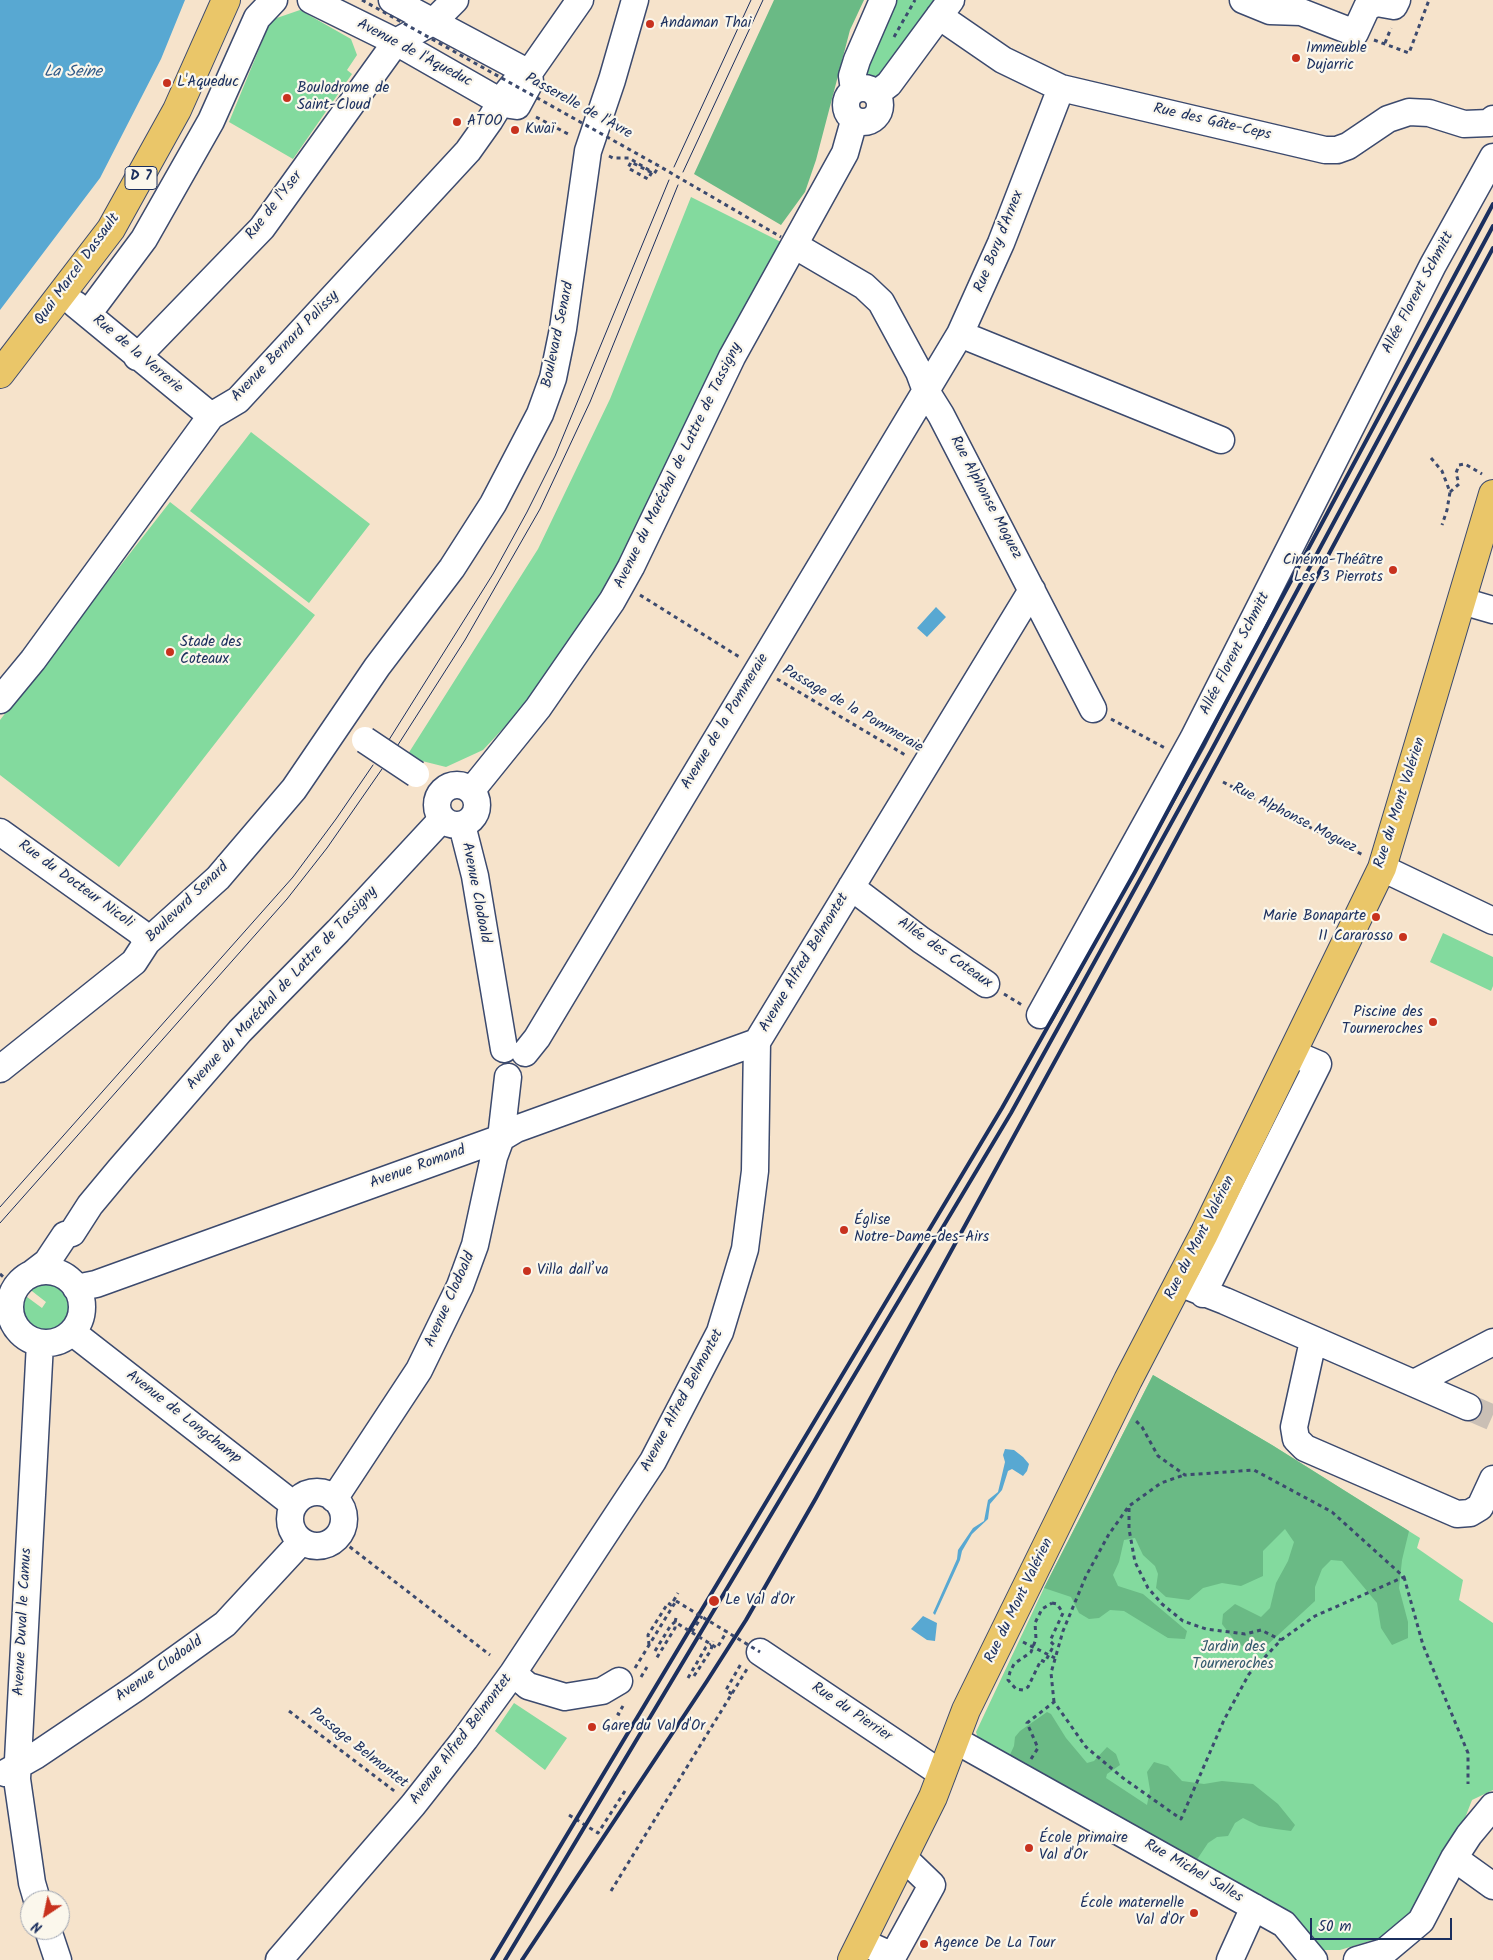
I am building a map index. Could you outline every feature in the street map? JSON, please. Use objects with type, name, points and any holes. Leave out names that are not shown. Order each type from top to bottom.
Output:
[{"type":"main road","name":"Quai Marcel Dassault","points":[[0,374],[111,229],[159,147],[191,81],[226,0]]},
{"type":"main road","name":"Rue du Mont Valérien","points":[[857,1951],[904,1857],[942,1774],[966,1710],[1118,1403],[1191,1288],[1374,862],[1462,602],[1493,494]]},
{"type":"street","points":[[88,314],[144,239],[211,121],[257,18],[274,0]]},
{"type":"street","name":"Avenue de l'Aqueduc","points":[[311,0],[396,42],[515,107]]},
{"type":"street","points":[[392,0],[407,10],[434,21],[529,73]]},
{"type":"street","points":[[396,42],[434,21],[455,0]]},
{"type":"street","name":"Avenue Bernard Palissy","points":[[0,700],[39,652],[211,416],[238,400],[468,151],[515,107],[519,78],[529,73],[580,0]]},
{"type":"street","name":"Boulevard Senard","points":[[0,1069],[134,962],[147,942],[218,878],[294,789],[354,731],[365,685],[452,568],[493,504],[540,414],[553,378],[574,260],[582,184],[590,145],[612,80],[635,0]]},
{"type":"street","points":[[883,0],[852,76],[865,92],[889,84],[945,8]]},
{"type":"street","points":[[1243,0],[1270,11],[1301,12],[1355,32],[1367,7],[1377,3],[1394,6],[1396,0]]},
{"type":"street","name":"Rue des Gâte-Ceps","points":[[945,8],[1002,60],[1061,88],[1325,150],[1337,150],[1348,146],[1412,103],[1429,113],[1464,124],[1492,126]]},
{"type":"street","name":"Rue de l'Yser","points":[[137,357],[262,228],[396,42]]},
{"type":"street","name":"Rue Bory d'Arnex","points":[[926,391],[960,334],[1001,243],[1061,88]]},
{"type":"street","name":"Avenue du Maréchal de Lattre de Tassigny","points":[[471,791],[538,708],[612,601],[631,567],[787,241],[845,153],[854,121],[847,112],[846,100],[865,92]]},
{"type":"street","name":"Allée Florent Schmitt","points":[[1040,1015],[1192,739],[1433,265],[1493,157]]},
{"type":"street","name":"Rue Alphonse Moguez","points":[[787,241],[873,293],[881,302],[1093,709]]},
{"type":"street","name":"Rue de la Verrerie","points":[[63,294],[137,357],[211,416]]},
{"type":"street","points":[[960,334],[1221,440]]},
{"type":"street","name":"Avenue de la Pommeraie","points":[[514,1051],[537,1038],[926,391]]},
{"type":"street","name":"Avenue Alfred Belmontet","points":[[279,1960],[413,1805],[513,1673],[653,1461],[720,1332],[746,1239],[754,1171],[756,1042],[1032,590]]},
{"type":"street","points":[[1462,602],[1493,610]]},
{"type":"street","points":[[354,731],[441,793]]},
{"type":"street","points":[[456,785],[471,791],[475,796],[478,808],[472,819],[452,822],[437,806],[441,793],[456,785]]},
{"type":"street","name":"Avenue du Maréchal de Lattre de Tassigny","points":[[13,1290],[48,1262],[65,1235],[72,1233],[90,1206],[120,1169],[240,1031],[338,931],[452,822]]},
{"type":"street","name":"Avenue Clodoald","points":[[334,1499],[419,1370],[460,1286],[475,1245],[494,1157],[501,1138],[508,1077],[500,1071],[498,1059],[514,1051],[474,876],[452,822]]},
{"type":"street","name":"Rue du Docteur Nicoli","points":[[0,832],[140,932],[147,942]]},
{"type":"street","points":[[1374,862],[1493,921]]},
{"type":"street","name":"Allée des Coteaux","points":[[851,887],[921,940],[986,984]]},
{"type":"street","name":"Avenue Romand","points":[[67,1281],[96,1284],[501,1138],[516,1129],[756,1042]]},
{"type":"street","points":[[1292,1053],[1318,1064],[1191,1288],[1468,1407]]},
{"type":"street","name":"Avenue du Maréchal de Lattre de Tassigny","points":[[67,1281],[74,1241],[72,1233]]},
{"type":"street","points":[[44,1272],[67,1281],[81,1299],[82,1311],[79,1322],[72,1332],[63,1339],[21,1338],[10,1312],[13,1290],[44,1272]]},
{"type":"street","name":"Avenue de Longchamp","points":[[72,1332],[294,1505]]},
{"type":"street","name":"Avenue Duval le Camus","points":[[21,1338],[9,1771],[17,1779],[34,1890]]},
{"type":"street","points":[[1313,1341],[1294,1427],[1296,1440],[1305,1448],[1457,1514],[1470,1513],[1480,1507],[1493,1479]]},
{"type":"street","points":[[1414,1383],[1493,1342]]},
{"type":"street","points":[[319,1492],[334,1499],[341,1508],[343,1521],[337,1537],[330,1543],[318,1546],[302,1542],[291,1528],[291,1511],[294,1505],[300,1498],[310,1493],[319,1492]]},
{"type":"street","name":"Avenue Clodoald","points":[[9,1771],[136,1688],[225,1624],[302,1542]]},
{"type":"street","name":"Rue du Pierrier","points":[[751,1656],[942,1774]]},
{"type":"street","points":[[513,1673],[528,1686],[565,1697],[602,1691],[622,1692]]},
{"type":"street","name":"Rue Michel Salles","points":[[955,1740],[1284,1924],[1311,1955]]},
{"type":"street","points":[[1357,1960],[1384,1952],[1421,1921],[1454,1858],[1469,1835],[1493,1806]]},
{"type":"street","points":[[857,1951],[893,1956],[932,1885],[904,1857]]},
{"type":"street","points":[[1454,1858],[1493,1886]]},
{"type":"street","points":[[1230,1960],[1254,1907]]},
{"type":"street","points":[[51,1940],[58,1960]]},
{"type":"street","points":[[1311,1955],[1333,1960]]},
{"type":"path","name":"Passerelle de l'Avre","points":[[362,0],[659,166],[787,241]]},
{"type":"path","points":[[1383,43],[1409,53],[1429,0]]},
{"type":"path","points":[[515,107],[565,133]]},
{"type":"path","points":[[590,145],[613,158],[629,158],[652,172],[648,179],[628,168],[631,162],[646,170],[654,174],[659,166]]},
{"type":"path","points":[[1430,458],[1442,471],[1450,492],[1448,510],[1442,525]]},
{"type":"path","points":[[1450,492],[1459,484],[1456,473],[1459,465],[1464,464],[1473,471]]},
{"type":"path","points":[[641,596],[744,659]]},
{"type":"path","name":"Passage de la Pommeraie","points":[[773,676],[925,766]]},
{"type":"path","points":[[1093,709],[1172,752]]},
{"type":"path","name":"Rue Alphonse Moguez","points":[[1222,782],[1374,862]]},
{"type":"path","name":"Allée des Coteaux","points":[[986,984],[1040,1015]]},
{"type":"path","points":[[1118,1403],[1142,1427],[1158,1456],[1185,1475]]},
{"type":"path","points":[[1404,1577],[1315,1616],[1281,1640],[1249,1674],[1224,1720],[1181,1818],[1123,1778],[1086,1747],[1054,1702],[1051,1674],[1063,1631],[1086,1576],[1109,1534],[1129,1506],[1161,1482],[1185,1475],[1254,1470],[1332,1512],[1404,1577],[1423,1645],[1468,1753],[1468,1784]]},
{"type":"path","points":[[1129,1506],[1129,1529],[1135,1562],[1148,1588],[1162,1604],[1184,1621],[1206,1629],[1245,1634],[1261,1630],[1281,1640]]},
{"type":"path","points":[[337,1537],[490,1655]]},
{"type":"path","points":[[620,1715],[618,1714],[622,1692],[676,1603],[674,1600],[678,1593],[671,1605],[668,1603],[648,1635],[649,1646]]},
{"type":"path","points":[[676,1603],[702,1616],[727,1632],[751,1656],[726,1690],[732,1694]]},
{"type":"path","points":[[1052,1603],[1057,1604],[1063,1613],[1050,1641],[1054,1645],[1049,1655],[1045,1662],[1041,1660],[1028,1687],[1022,1690],[1012,1686],[1008,1680],[1010,1672],[1014,1664],[1031,1652],[1036,1639],[1035,1623],[1042,1609],[1052,1603]]},
{"type":"path","points":[[692,1632],[702,1616]]},
{"type":"path","points":[[676,1620],[717,1648],[727,1632]]},
{"type":"path","points":[[655,1651],[676,1620]]},
{"type":"path","points":[[656,1659],[675,1628],[676,1620]]},
{"type":"path","points":[[688,1678],[706,1647],[712,1643]]},
{"type":"path","points":[[694,1676],[711,1650],[712,1643]]},
{"type":"path","points":[[1040,1650],[1056,1658]]},
{"type":"path","points":[[611,1891],[738,1683]]},
{"type":"path","points":[[1020,1776],[1038,1748],[1027,1723],[1054,1702]]},
{"type":"path","name":"Passage Belmontet","points":[[289,1711],[413,1805]]},
{"type":"path","points":[[569,1815],[598,1833],[625,1791]]},
{"type":"green space","points":[[774,0],[864,0],[850,30],[816,160],[805,192],[781,225],[694,174]]},
{"type":"green space","points":[[895,0],[936,0],[888,77],[870,82],[863,74]]},
{"type":"green space","name":"Boulodrome de Saint-Cloud","points":[[300,10],[351,39],[357,55],[347,70],[352,74],[293,159],[229,122],[271,20]]},
{"type":"green space","points":[[691,197],[781,242],[625,559],[554,665],[511,720],[483,750],[446,767],[418,760],[408,754],[538,549],[610,399]]},
{"type":"green space","points":[[251,432],[370,524],[309,603],[190,511]]},
{"type":"green space","name":"Stade des Coteaux","points":[[170,502],[315,615],[119,867],[0,775],[0,720]]},
{"type":"green space","points":[[1443,933],[1493,957],[1493,986],[1491,991],[1430,962]]},
{"type":"green space","points":[[44,1280],[54,1281],[66,1287],[74,1303],[72,1321],[63,1330],[50,1336],[33,1333],[23,1322],[19,1312],[23,1294],[42,1308],[46,1302],[28,1288],[34,1283]]},
{"type":"green space","name":"Jardin des Tourneroches","points":[[1153,1375],[1272,1445],[1420,1538],[1417,1548],[1463,1580],[1459,1600],[1493,1623],[1493,1790],[1472,1800],[1451,1854],[1404,1924],[1383,1937],[1340,1950],[1317,1950],[979,1742],[976,1732],[1044,1588]]},
{"type":"green space","points":[[1153,1375],[1272,1445],[1409,1531],[1402,1560],[1399,1588],[1408,1622],[1408,1638],[1392,1645],[1381,1628],[1377,1603],[1342,1561],[1331,1560],[1322,1569],[1315,1587],[1315,1601],[1264,1648],[1254,1650],[1237,1644],[1222,1624],[1223,1614],[1235,1604],[1261,1617],[1270,1608],[1276,1583],[1288,1561],[1294,1542],[1285,1529],[1263,1551],[1263,1576],[1241,1586],[1222,1583],[1203,1588],[1189,1600],[1166,1597],[1156,1588],[1158,1574],[1155,1566],[1143,1555],[1135,1538],[1124,1540],[1119,1562],[1113,1575],[1118,1586],[1143,1594],[1187,1631],[1185,1639],[1168,1638],[1124,1611],[1110,1610],[1099,1618],[1089,1619],[1079,1613],[1071,1597],[1044,1588]]},
{"type":"green space","points":[[514,1703],[567,1738],[545,1770],[495,1731]]},
{"type":"green space","points":[[1047,1712],[1051,1714],[1066,1738],[1087,1763],[1094,1761],[1107,1747],[1116,1754],[1120,1765],[1107,1774],[1106,1778],[1147,1805],[1150,1790],[1147,1772],[1154,1762],[1168,1766],[1182,1781],[1204,1784],[1222,1781],[1253,1784],[1278,1804],[1295,1825],[1291,1831],[1276,1829],[1259,1826],[1243,1818],[1235,1823],[1228,1836],[1217,1837],[1208,1843],[1194,1864],[1008,1759],[1014,1746],[1015,1737],[1020,1731]]},
{"type":"water","name":"La Seine","points":[[0,0],[185,0],[161,59],[100,178],[0,310]]},
{"type":"water","points":[[936,607],[946,617],[927,637],[917,628]]},
{"type":"water","points":[[1005,1449],[1014,1450],[1023,1457],[1029,1464],[1027,1471],[1023,1476],[1012,1469],[1008,1471],[1002,1490],[990,1504],[988,1519],[972,1534],[962,1551],[960,1560],[935,1615],[933,1613],[957,1559],[958,1550],[973,1528],[984,1521],[988,1500],[998,1492],[1005,1462],[1003,1455]]},
{"type":"water","points":[[923,1616],[937,1623],[935,1641],[927,1640],[911,1629]]},
{"type":"tunnel","points":[[1468,1407],[1493,1418]]},
{"type":"tram line","points":[[674,167],[751,0]]},
{"type":"tram line","points":[[683,172],[763,0]]},
{"type":"tram line","points":[[387,743],[493,574],[527,512],[555,456],[669,180]]},
{"type":"tram line","points":[[396,748],[465,640],[540,509],[590,402],[678,185]]},
{"type":"tram line","points":[[0,1207],[293,877],[373,765]]},
{"type":"tram line","points":[[0,1223],[287,899],[327,848],[382,769]]},
{"type":"railway","points":[[492,1960],[1002,1108],[1135,872],[1493,204]]},
{"type":"railway","points":[[505,1960],[1011,1113],[1211,751],[1493,226]]},
{"type":"railway","points":[[522,1960],[746,1620],[816,1498],[1153,882],[1493,248]]},
{"type":"place","name":"Andaman Thai","points":[[650,24]]},
{"type":"place","name":"Immeuble Dujarric","points":[[1296,58]]},
{"type":"place","name":"L'Aqueduc","points":[[167,83]]},
{"type":"place","name":"Boulodrome de Saint-Cloud","points":[[287,98]]},
{"type":"place","name":"ATOO","points":[[457,122]]},
{"type":"place","name":"Kwaï","points":[[515,130]]},
{"type":"place","name":"Cinéma-Théâtre Les 3 Pierrots","points":[[1393,570]]},
{"type":"place","name":"Stade des Coteaux","points":[[170,652]]},
{"type":"place","name":"Marie Bonaparte","points":[[1376,917]]},
{"type":"place","name":"II Cararosso","points":[[1403,937]]},
{"type":"place","name":"Piscine des Tourneroches","points":[[1433,1022]]},
{"type":"place","name":"Église Notre-Dame-des-Airs","points":[[844,1230]]},
{"type":"place","name":"Villa dall’va","points":[[527,1271]]},
{"type":"place","name":"Le Val d'Or","points":[[714,1601]]},
{"type":"place","name":"Gare du Val d'Or","points":[[592,1727]]},
{"type":"place","name":"École primaire Val d'Or","points":[[1029,1848]]},
{"type":"place","name":"École maternelle Val d'Or","points":[[1194,1913]]},
{"type":"place","name":"Agence De La Tour","points":[[924,1944]]}]
